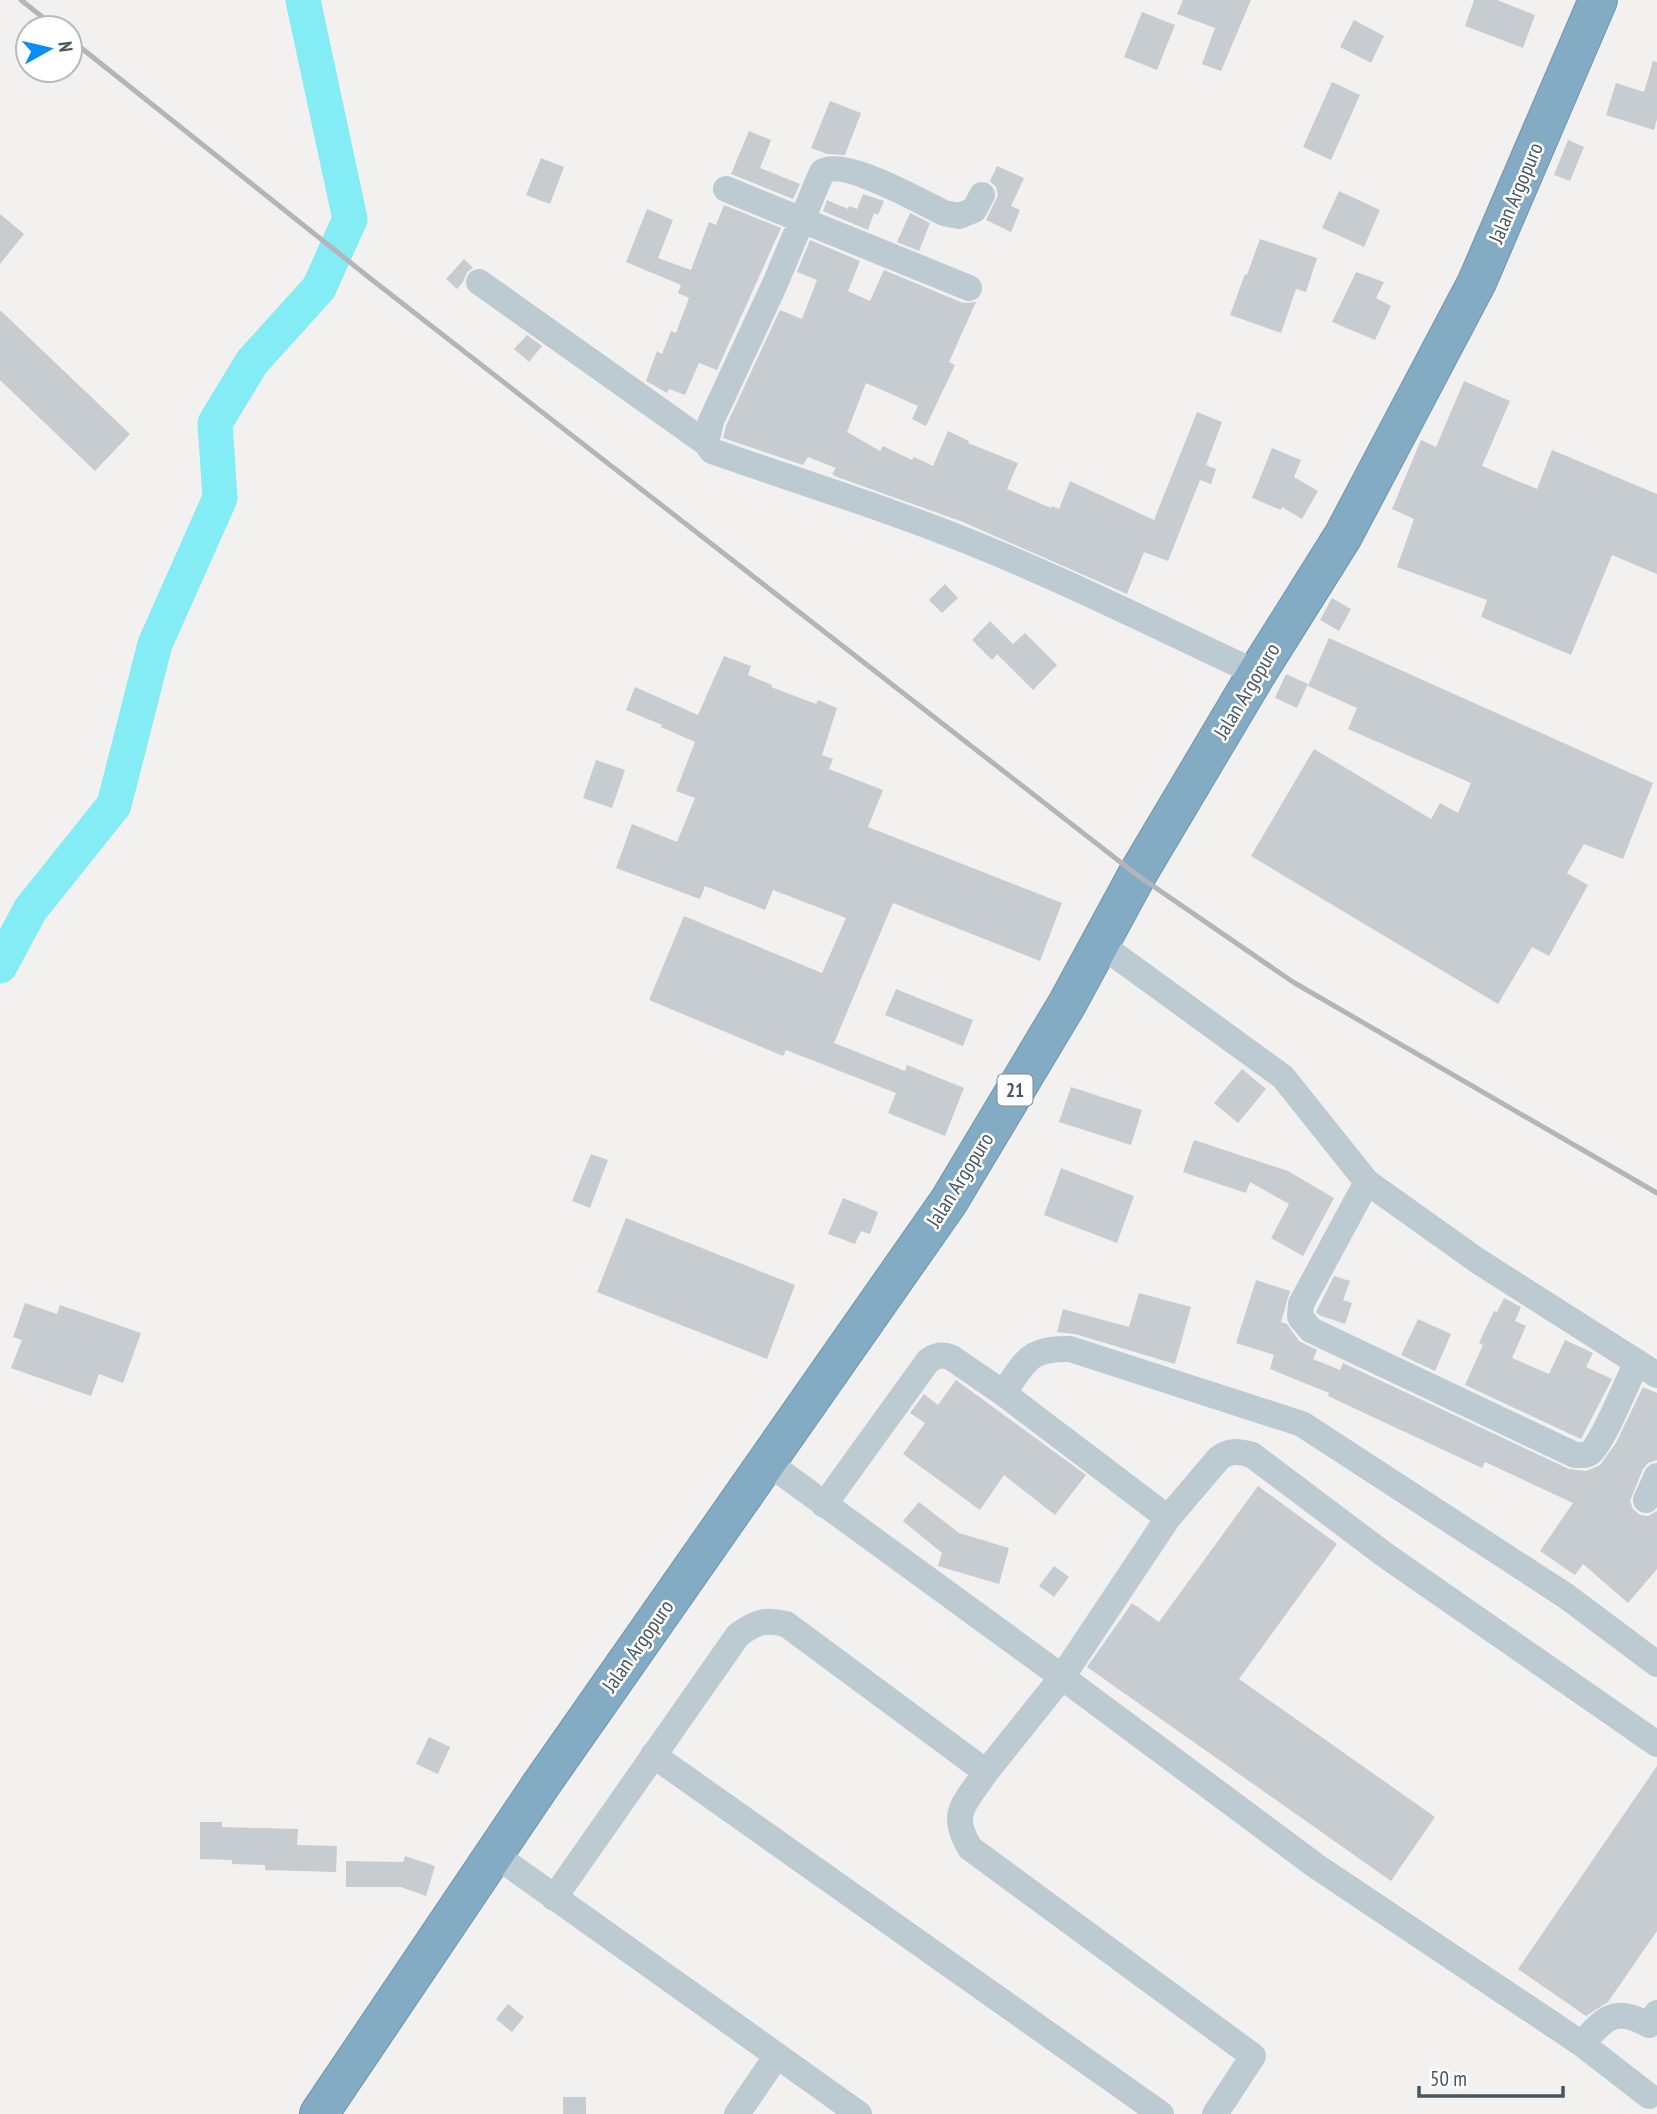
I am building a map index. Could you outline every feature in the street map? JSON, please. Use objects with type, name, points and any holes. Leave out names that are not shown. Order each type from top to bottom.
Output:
[{"type":"highway","name":"Jalan Argopuro","points":[[319,2114],[494,1854],[949,1201],[1067,1004],[1137,875],[1257,673],[1343,536],[1478,282],[1598,0]]},
{"type":"street","points":[[706,443],[711,421],[803,220],[822,172],[828,167],[857,172],[944,214],[959,216],[974,210],[982,195]]},
{"type":"street","points":[[726,189],[969,288]]},
{"type":"street","points":[[479,282],[706,443],[712,451],[856,498],[960,538],[1257,673]]},
{"type":"street","points":[[1100,944],[1283,1077],[1367,1182],[1478,1261],[1647,1368],[1592,1451],[1584,1456],[1575,1455],[1311,1330],[1300,1317],[1301,1304],[1367,1182]]},
{"type":"street","points":[[1003,1393],[1031,1356],[1053,1349],[1070,1349],[1302,1424],[1566,1596],[1657,1664]]},
{"type":"street","points":[[824,1505],[928,1361],[934,1356],[943,1355],[1003,1393],[1168,1518]]},
{"type":"street","points":[[1215,2114],[1253,2056],[970,1848],[960,1831],[958,1814],[986,1772],[1062,1677],[1168,1518],[1219,1458],[1227,1452],[1252,1455],[1385,1555],[1657,1744]]},
{"type":"street","points":[[767,1462],[1316,1866],[1582,2044],[1647,2099]]},
{"type":"street","points":[[1646,1500],[1657,1476]]},
{"type":"street","points":[[554,1898],[738,1635],[752,1625],[769,1620],[786,1624],[986,1772]]},
{"type":"street","points":[[1616,1631],[1657,1642]]},
{"type":"street","points":[[653,1755],[1161,2114]]},
{"type":"street","points":[[494,1854],[859,2114]]},
{"type":"street","points":[[1582,2044],[1601,2022],[1612,2017],[1627,2015],[1654,2024]]},
{"type":"street","points":[[737,2114],[776,2057]]},
{"type":"building","points":[[1183,0],[1251,0],[1221,71],[1202,64],[1215,28],[1177,14]]},
{"type":"building","points":[[1474,0],[1497,0],[1535,15],[1523,48],[1465,26]]},
{"type":"building","points":[[1142,12],[1175,25],[1157,70],[1124,57]]},
{"type":"building","points":[[1354,20],[1384,36],[1371,63],[1340,47]]},
{"type":"building","points":[[1653,61],[1657,62],[1657,119],[1654,130],[1606,115],[1616,83],[1644,92]]},
{"type":"building","points":[[1332,82],[1360,95],[1331,160],[1303,147]]},
{"type":"building","points":[[830,101],[861,113],[845,155],[827,154],[811,148]]},
{"type":"building","points":[[749,131],[771,140],[760,168],[800,184],[793,199],[731,174]]},
{"type":"building","points":[[1568,140],[1584,147],[1570,181],[1554,175]]},
{"type":"building","points":[[541,158],[564,167],[550,204],[526,195]]},
{"type":"building","points":[[997,166],[1024,178],[1011,206],[1020,210],[1011,232],[986,220],[998,195],[996,187],[990,181]]},
{"type":"building","points":[[1339,191],[1380,210],[1364,247],[1322,228]]},
{"type":"building","points":[[863,194],[884,201],[878,215],[874,213],[868,230],[823,211],[827,200],[848,209],[849,206],[857,209]]},
{"type":"building","points":[[724,205],[781,228],[717,370],[699,363],[685,395],[669,389],[667,393],[646,381],[657,351],[662,354],[671,331],[676,333],[689,298],[678,293],[681,285],[626,262],[647,209],[673,220],[658,258],[691,270],[709,222],[716,225]]},
{"type":"building","points":[[910,213],[930,223],[919,251],[897,242]]},
{"type":"building","points":[[0,214],[24,234],[0,264]]},
{"type":"building","points":[[1260,239],[1317,258],[1306,292],[1296,289],[1281,333],[1230,315]]},
{"type":"building","points":[[810,240],[860,261],[848,291],[870,301],[884,270],[963,303],[976,302],[949,362],[955,365],[926,426],[912,419],[918,406],[866,383],[847,432],[880,451],[883,446],[912,460],[914,457],[933,466],[948,431],[969,441],[968,443],[1018,463],[1007,489],[1059,509],[1070,481],[1154,520],[1197,412],[1222,422],[1206,465],[1216,469],[1211,484],[1200,480],[1168,561],[1144,552],[1127,594],[963,522],[837,477],[832,474],[836,468],[808,457],[803,465],[723,438],[726,426],[780,310],[802,319],[817,280],[797,272]]},
{"type":"building","points":[[464,259],[473,268],[467,272],[457,289],[446,279]]},
{"type":"building","points":[[1356,272],[1384,282],[1376,298],[1391,306],[1375,340],[1332,322]]},
{"type":"building","points":[[0,310],[130,434],[95,471],[0,380]]},
{"type":"building","points":[[527,335],[542,346],[529,362],[514,349]]},
{"type":"building","points":[[1464,381],[1510,401],[1482,466],[1537,489],[1552,450],[1657,494],[1657,574],[1612,555],[1571,655],[1481,617],[1487,600],[1397,567],[1414,519],[1392,509],[1421,440],[1436,447]]},
{"type":"building","points":[[1272,448],[1301,460],[1294,477],[1318,491],[1302,519],[1282,507],[1281,510],[1252,498]]},
{"type":"building","points":[[945,584],[958,598],[942,613],[929,600]]},
{"type":"building","points":[[1332,598],[1351,609],[1339,631],[1320,620]]},
{"type":"building","points":[[990,621],[1013,644],[1025,633],[1057,665],[1033,690],[997,654],[992,660],[972,640]]},
{"type":"building","points":[[1329,638],[1653,783],[1623,859],[1584,844],[1567,873],[1588,885],[1549,956],[1532,947],[1498,1004],[1251,856],[1314,749],[1431,819],[1440,803],[1458,813],[1471,783],[1348,729],[1357,708],[1308,686]]},
{"type":"building","points":[[724,656],[751,666],[748,675],[772,685],[771,687],[816,704],[818,700],[837,708],[822,755],[833,759],[829,769],[883,790],[868,827],[1062,903],[1040,961],[893,903],[834,1043],[905,1071],[907,1065],[964,1088],[945,1136],[888,1113],[896,1093],[786,1050],[783,1056],[649,1000],[684,916],[822,973],[846,918],[773,890],[765,910],[705,886],[700,899],[616,868],[632,824],[677,842],[695,798],[676,791],[695,742],[626,710],[635,687],[698,715]]},
{"type":"building","points":[[1286,674],[1308,684],[1297,708],[1275,698]]},
{"type":"building","points":[[596,760],[625,770],[612,808],[583,798]]},
{"type":"building","points":[[896,989],[973,1020],[963,1046],[885,1015]]},
{"type":"building","points":[[1242,1069],[1266,1089],[1238,1123],[1214,1103]]},
{"type":"building","points":[[1071,1087],[1142,1110],[1131,1145],[1059,1122]]},
{"type":"building","points":[[1194,1140],[1288,1171],[1334,1198],[1303,1256],[1271,1238],[1289,1204],[1250,1182],[1246,1193],[1183,1172]]},
{"type":"building","points":[[591,1154],[608,1160],[590,1208],[572,1201]]},
{"type":"building","points":[[1061,1168],[1134,1196],[1117,1243],[1044,1215]]},
{"type":"building","points":[[843,1198],[878,1212],[870,1234],[861,1231],[855,1244],[828,1234]]},
{"type":"building","points":[[626,1218],[795,1285],[767,1359],[597,1292]]},
{"type":"building","points":[[1334,1276],[1350,1281],[1343,1300],[1352,1303],[1345,1324],[1316,1312]]},
{"type":"building","points":[[1256,1280],[1290,1291],[1281,1322],[1287,1324],[1299,1341],[1317,1350],[1313,1359],[1340,1370],[1343,1363],[1569,1469],[1586,1471],[1600,1465],[1616,1443],[1643,1387],[1657,1393],[1657,1460],[1648,1463],[1643,1469],[1630,1501],[1633,1509],[1640,1515],[1648,1516],[1657,1511],[1657,1569],[1628,1603],[1583,1564],[1575,1575],[1540,1551],[1573,1503],[1485,1462],[1482,1468],[1328,1396],[1329,1393],[1270,1369],[1274,1355],[1236,1343]]},
{"type":"building","points":[[1139,1293],[1191,1307],[1175,1364],[1075,1334],[1057,1332],[1063,1309],[1129,1327]]},
{"type":"building","points":[[1504,1298],[1521,1307],[1515,1321],[1526,1326],[1512,1358],[1549,1374],[1565,1340],[1593,1353],[1586,1367],[1612,1379],[1581,1439],[1465,1385],[1483,1345],[1479,1343],[1494,1311],[1497,1312]]},
{"type":"building","points":[[25,1303],[57,1314],[60,1305],[141,1333],[123,1383],[99,1374],[91,1396],[11,1368],[22,1340],[13,1337]]},
{"type":"building","points":[[1418,1319],[1451,1334],[1435,1371],[1401,1355]]},
{"type":"building","points":[[956,1380],[1086,1475],[1055,1515],[1004,1475],[980,1510],[903,1454],[925,1423],[910,1413],[924,1394],[938,1405]]},
{"type":"building","points":[[1258,1486],[1337,1544],[1239,1679],[1435,1817],[1391,1881],[1087,1667],[1132,1603],[1159,1622]]},
{"type":"building","points":[[919,1502],[959,1533],[1009,1548],[999,1584],[938,1566],[942,1553],[903,1521]]},
{"type":"building","points":[[1054,1566],[1069,1577],[1054,1597],[1039,1586]]},
{"type":"building","points":[[429,1737],[450,1747],[438,1774],[416,1764]]},
{"type":"building","points":[[1657,1766],[1657,1931],[1608,2002],[1586,2016],[1518,1969]]},
{"type":"building","points":[[200,1822],[222,1822],[222,1827],[298,1829],[297,1845],[337,1846],[336,1872],[265,1870],[265,1865],[200,1859]]},
{"type":"building","points":[[405,1856],[435,1866],[426,1896],[401,1887],[346,1887],[346,1861],[403,1862]]},
{"type":"building","points":[[508,2004],[524,2017],[512,2032],[496,2019]]},
{"type":"building","points":[[563,2097],[586,2097],[586,2114],[563,2114]]},
{"type":"waterway","points":[[0,966],[30,910],[114,805],[155,644],[220,498],[215,423],[252,362],[319,288],[350,219],[303,0]]},
{"type":"railway","points":[[21,0],[38,14]]},
{"type":"railway","points":[[84,50],[371,279],[1137,875],[1293,982],[1657,1193]]}]
